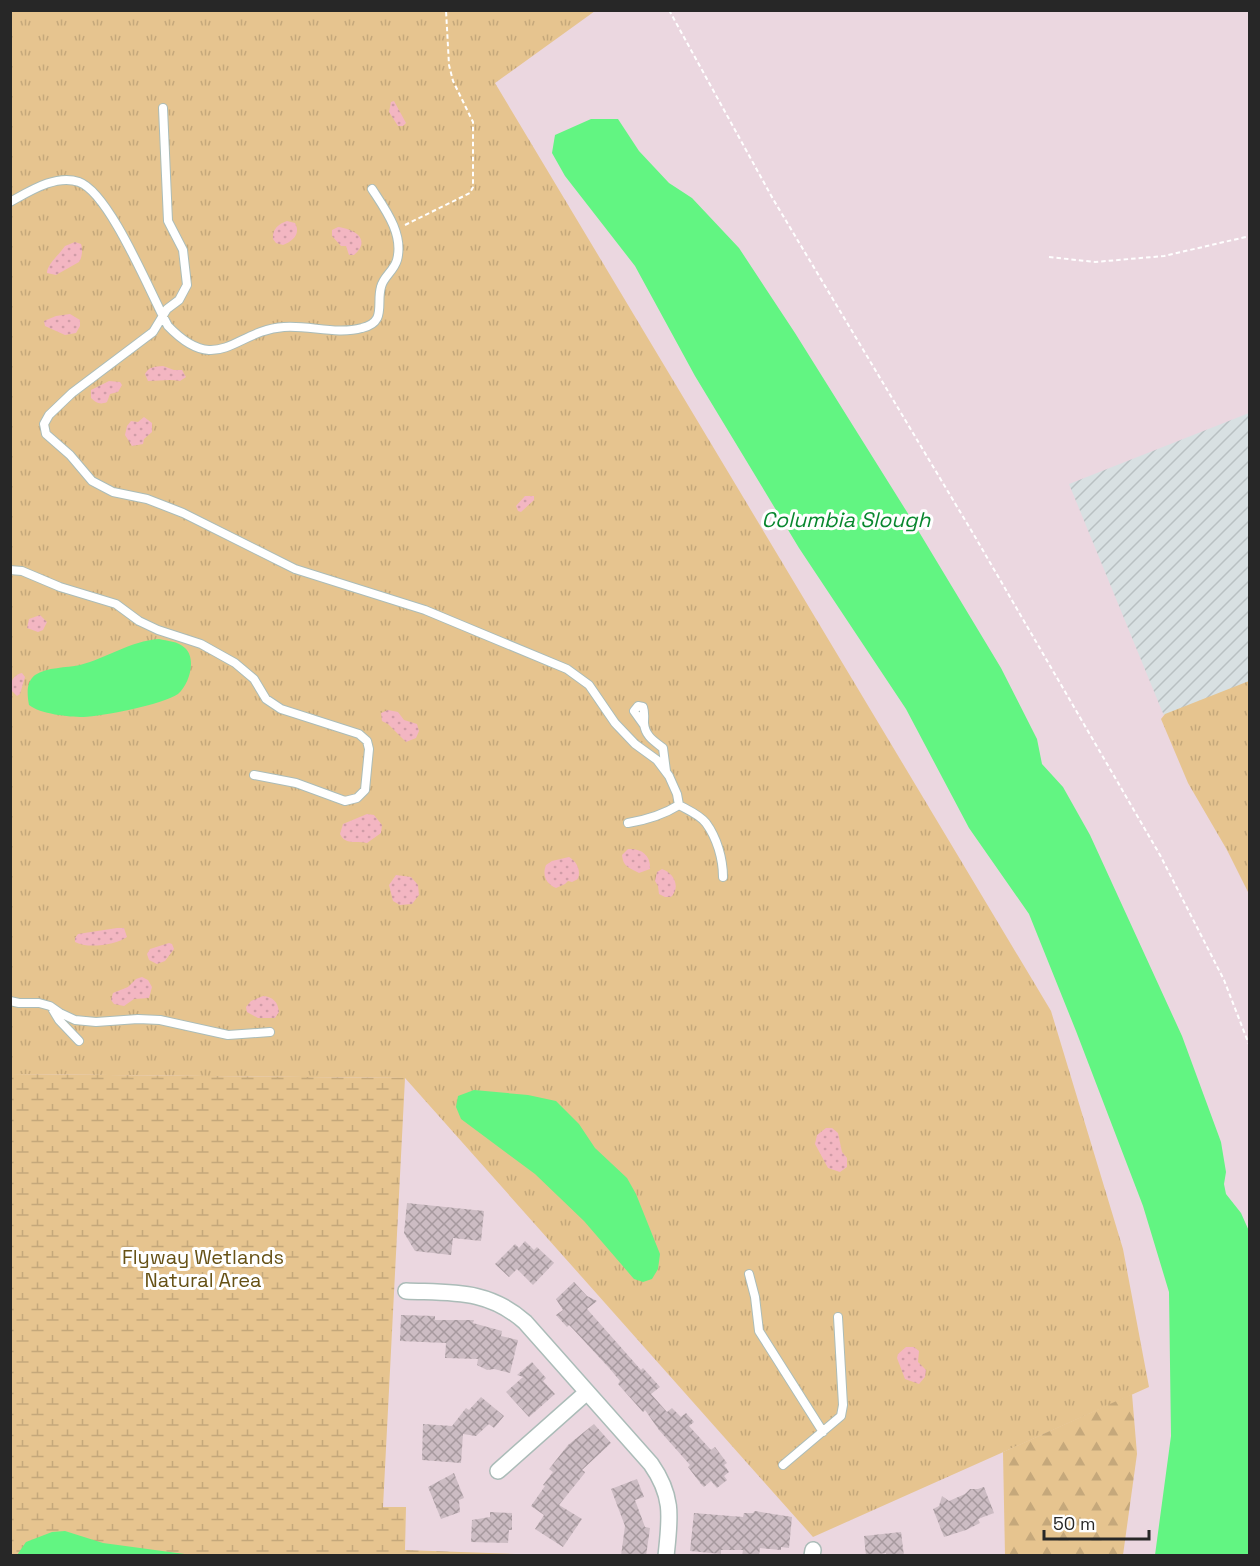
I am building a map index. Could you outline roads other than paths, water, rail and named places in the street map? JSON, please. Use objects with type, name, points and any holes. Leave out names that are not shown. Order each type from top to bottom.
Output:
[{"type":"street","points":[[406,1291],[478,1296],[497,1302],[525,1322],[651,1464],[661,1479],[670,1506],[666,1556]]},
{"type":"street","points":[[498,1471],[587,1392]]},
{"type":"lane","points":[[163,108],[168,221],[183,250],[187,285],[178,300],[167,309],[153,332],[72,393],[49,416],[44,424],[46,434],[92,481],[113,492],[147,499],[183,513],[295,569],[425,610],[567,669],[589,685],[615,723],[635,744],[657,760],[677,794],[679,805]]},
{"type":"lane","points":[[10,202],[39,187],[60,180],[78,182],[88,187],[105,205],[168,326],[180,338],[198,347],[212,350],[225,349],[270,329],[285,327],[347,330],[372,324],[379,316],[380,289],[383,280],[393,271],[398,258],[395,229],[372,189]]},
{"type":"lane","points":[[10,570],[116,604],[140,621],[158,630],[201,644],[235,663],[254,679],[266,699],[281,709],[359,734],[367,741],[369,749],[365,790],[357,798],[345,801],[296,783],[254,775]]},
{"type":"lane","points":[[644,724],[651,739],[663,748],[666,772]]},
{"type":"lane","points":[[628,823],[670,811],[679,805]]},
{"type":"lane","points":[[679,805],[706,823],[723,859],[723,877]]},
{"type":"lane","points":[[10,1001],[50,1006],[75,1020],[96,1022],[160,1020],[228,1035],[270,1032]]},
{"type":"lane","points":[[50,1006],[59,1020],[79,1041]]},
{"type":"lane","points":[[749,1274],[755,1297],[759,1331],[822,1432]]},
{"type":"lane","points":[[783,1465],[841,1416],[843,1405],[838,1317]]},
{"type":"water","name":"Columbia Slough","points":[[591,119],[618,119],[639,151],[669,183],[692,198],[739,248],[907,512],[1001,668],[1037,739],[1042,764],[1063,787],[1090,835],[1182,1036],[1221,1142],[1226,1172],[1224,1184],[1226,1194],[1241,1213],[1249,1231],[1249,1555],[1155,1555],[1171,1436],[1169,1292],[1143,1206],[1076,1031],[1029,914],[969,828],[906,709],[799,548],[695,376],[635,266],[565,176],[552,153],[555,135]]},
{"type":"water","points":[[159,639],[176,643],[189,653],[190,672],[185,685],[178,694],[132,709],[83,717],[47,713],[29,705],[29,685],[32,678],[40,672],[80,665],[128,646]]},
{"type":"water","points":[[474,1090],[528,1095],[556,1101],[579,1124],[595,1148],[627,1178],[636,1194],[660,1254],[658,1269],[652,1279],[643,1282],[634,1279],[584,1221],[535,1174],[461,1119],[456,1107],[458,1096]]},
{"type":"water","points":[[65,1531],[103,1543],[192,1555],[17,1555],[26,1542],[52,1532]]},
{"type":"park label","name":"Flyway Wetlands Natural Area","points":[[203,1268]]}]
